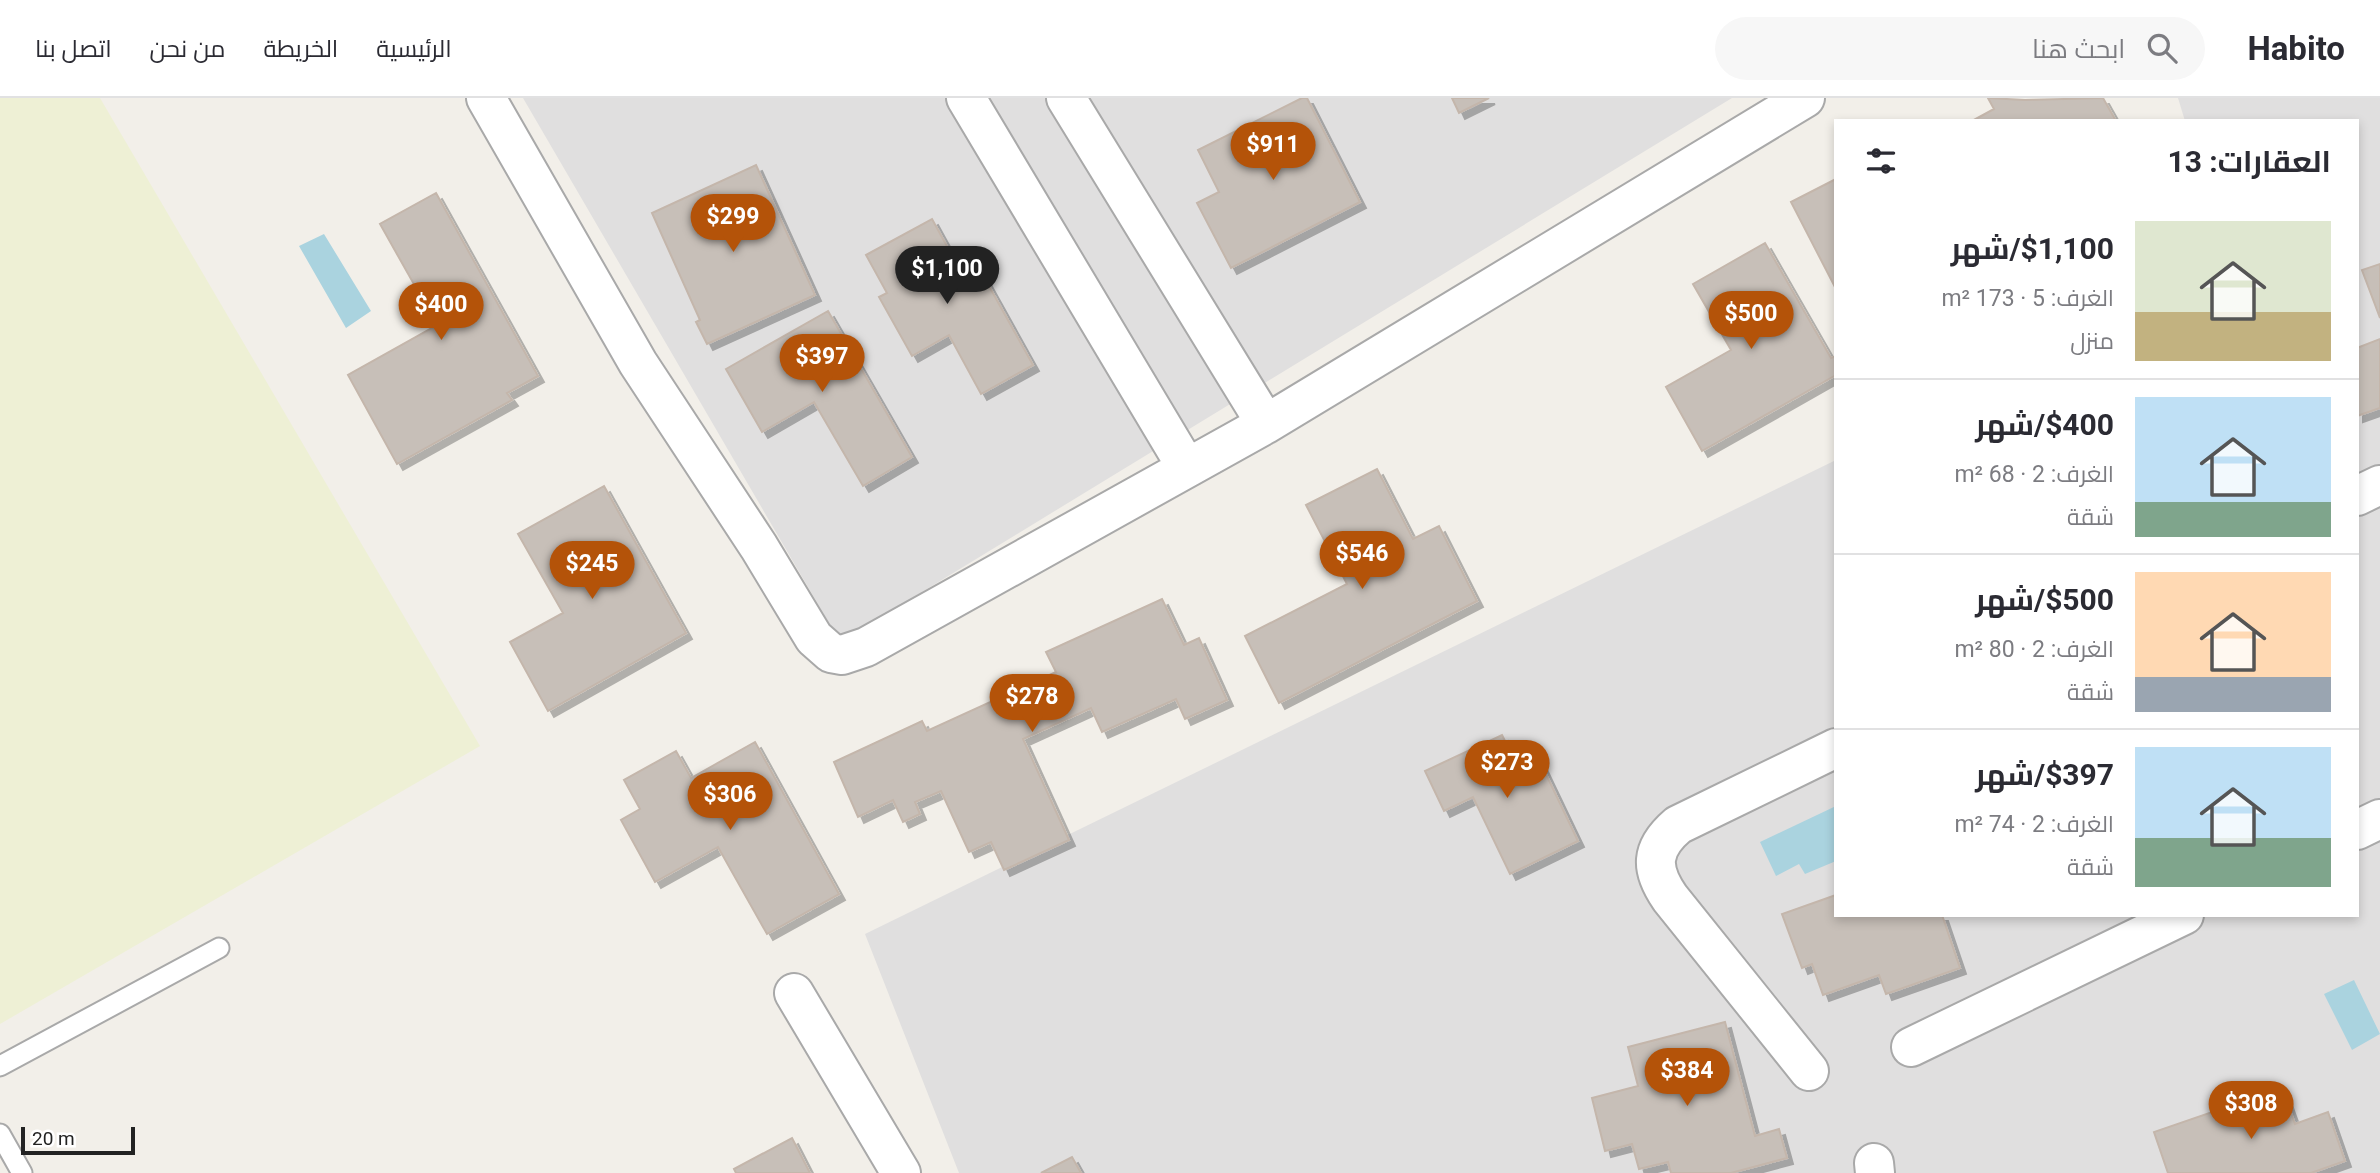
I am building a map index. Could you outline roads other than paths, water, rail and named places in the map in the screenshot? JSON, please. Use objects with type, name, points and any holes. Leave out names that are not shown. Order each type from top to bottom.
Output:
[{"type":"street","points":[[486,98],[638,363],[759,547],[814,638],[831,653],[842,655],[866,648],[1266,424],[1805,98]]},
{"type":"street","points":[[966,98],[1187,468]]},
{"type":"street","points":[[1066,98],[1266,424]]},
{"type":"street","points":[[2359,495],[2380,485]]},
{"type":"street","points":[[1809,1071],[1660,884],[1656,868],[1657,851],[1665,836],[1678,825],[1834,749]]},
{"type":"street","points":[[2359,829],[2380,819]]},
{"type":"street","points":[[1910,1046],[2180,917]]},
{"type":"street","points":[[794,993],[901,1173]]},
{"type":"lane","points":[[0,1066],[219,948]]},
{"type":"lane","points":[[0,1134],[22,1173]]},
{"type":"water","points":[[324,234],[371,311],[346,328],[299,246]]},
{"type":"water","points":[[1834,807],[1834,862],[1805,874],[1799,864],[1776,876],[1760,842]]},
{"type":"water","points":[[2354,980],[2380,1034],[2352,1050],[2324,994]]}]
